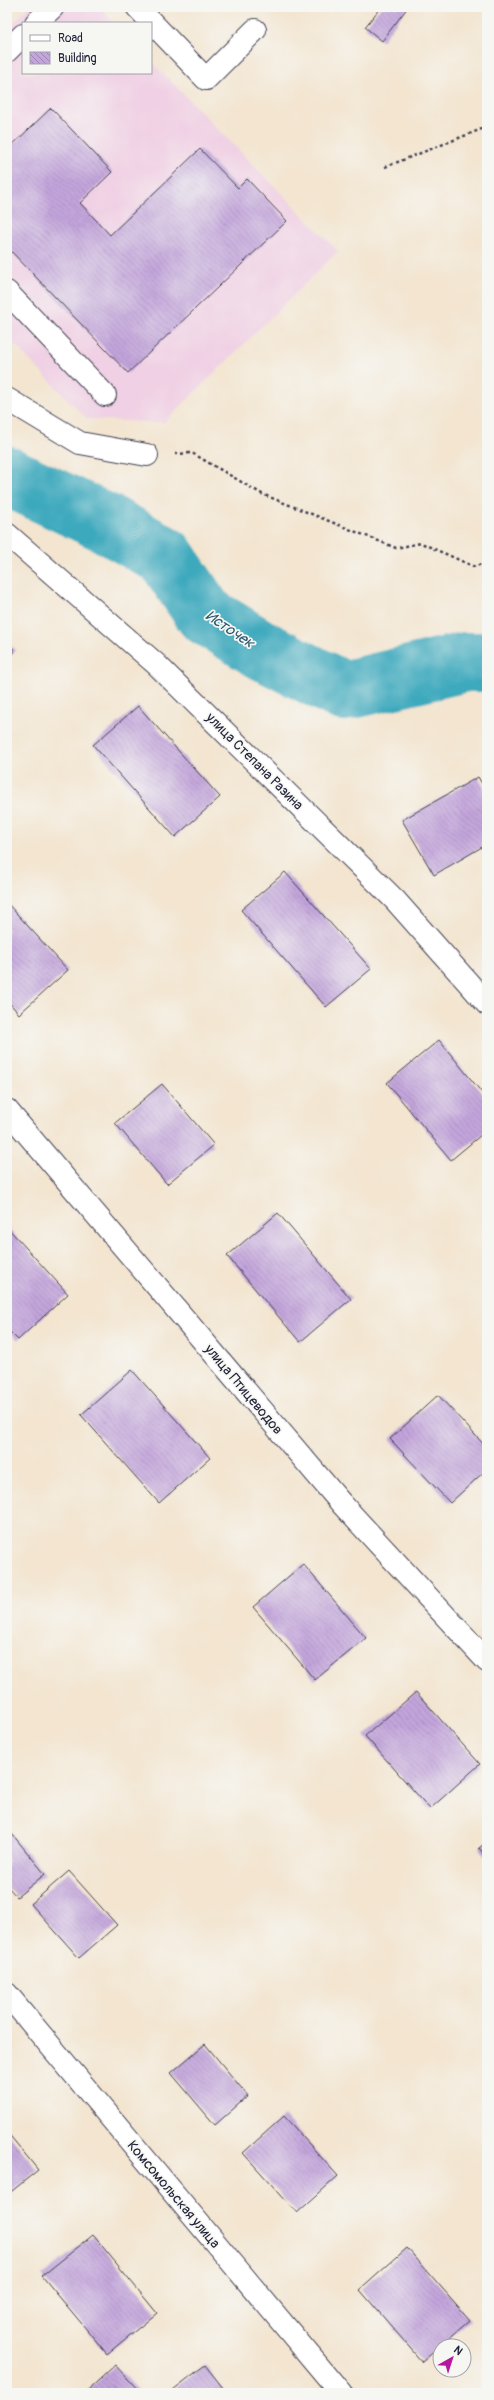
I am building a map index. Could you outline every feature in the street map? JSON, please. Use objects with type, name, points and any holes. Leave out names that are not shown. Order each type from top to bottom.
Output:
[{"type":"street","points":[[37,22],[53,7]]},
{"type":"street","points":[[136,7],[151,22]]},
{"type":"street","points":[[152,23],[206,79],[255,30]]},
{"type":"street","points":[[7,51],[22,36]]},
{"type":"street","points":[[7,292],[105,395]]},
{"type":"street","points":[[7,399],[80,443],[147,455]]},
{"type":"street","name":"улица Степана Разина","points":[[7,534],[156,664],[395,900],[487,1004]]},
{"type":"street","name":"улица Птицеводов","points":[[7,1110],[341,1503],[487,1662]]},
{"type":"street","name":"Комсомольская улица","points":[[7,1994],[341,2393]]},
{"type":"path","points":[[386,167],[487,127]]},
{"type":"path","points":[[147,455],[192,453],[262,494],[396,548],[421,543],[475,567],[487,561]]},
{"type":"shaded area","points":[[29,7],[99,7],[113,22],[22,22],[22,74],[152,74],[152,62],[338,251],[164,423],[87,419],[7,337],[7,29]]},
{"type":"building","points":[[381,7],[408,7],[382,41],[365,27]]},
{"type":"building","points":[[51,108],[112,172],[80,203],[110,235],[200,149],[238,188],[247,179],[287,221],[128,373],[7,247],[7,150]]},
{"type":"building","points":[[7,642],[15,651],[7,659]]},
{"type":"building","points":[[138,706],[220,797],[175,837],[93,745]]},
{"type":"building","points":[[478,777],[487,792],[487,844],[434,875],[402,820]]},
{"type":"building","points":[[285,872],[371,969],[326,1007],[241,910]]},
{"type":"building","points":[[7,903],[68,970],[19,1014],[7,1000]]},
{"type":"building","points":[[439,1040],[487,1099],[487,1130],[451,1160],[387,1083]]},
{"type":"building","points":[[162,1084],[214,1145],[167,1184],[115,1123]]},
{"type":"building","points":[[278,1213],[351,1299],[300,1342],[227,1256]]},
{"type":"building","points":[[7,1227],[68,1294],[18,1340],[7,1329]]},
{"type":"building","points":[[132,1370],[210,1458],[159,1503],[81,1415]]},
{"type":"building","points":[[438,1395],[487,1448],[487,1469],[450,1503],[390,1439]]},
{"type":"building","points":[[303,1564],[366,1638],[315,1680],[253,1607]]},
{"type":"building","points":[[416,1692],[480,1764],[430,1809],[365,1736]]},
{"type":"building","points":[[7,1828],[45,1874],[17,1897],[7,1886]]},
{"type":"building","points":[[487,1842],[487,1858],[479,1848]]},
{"type":"building","points":[[69,1871],[117,1925],[79,1958],[31,1904]]},
{"type":"building","points":[[205,2044],[248,2096],[215,2125],[171,2073]]},
{"type":"building","points":[[284,2116],[338,2176],[297,2213],[243,2153]]},
{"type":"building","points":[[7,2132],[38,2170],[7,2195]]},
{"type":"building","points":[[93,2235],[157,2313],[107,2354],[42,2276]]},
{"type":"building","points":[[407,2248],[470,2320],[449,2338],[432,2338],[432,2353],[422,2362],[360,2290]]},
{"type":"building","points":[[115,2365],[141,2393],[85,2393]]},
{"type":"building","points":[[205,2365],[227,2393],[169,2393]]},
{"type":"waterway","name":"Источек","points":[[7,476],[108,524],[165,556],[205,615],[262,650],[343,691],[465,662],[487,662]]}]
